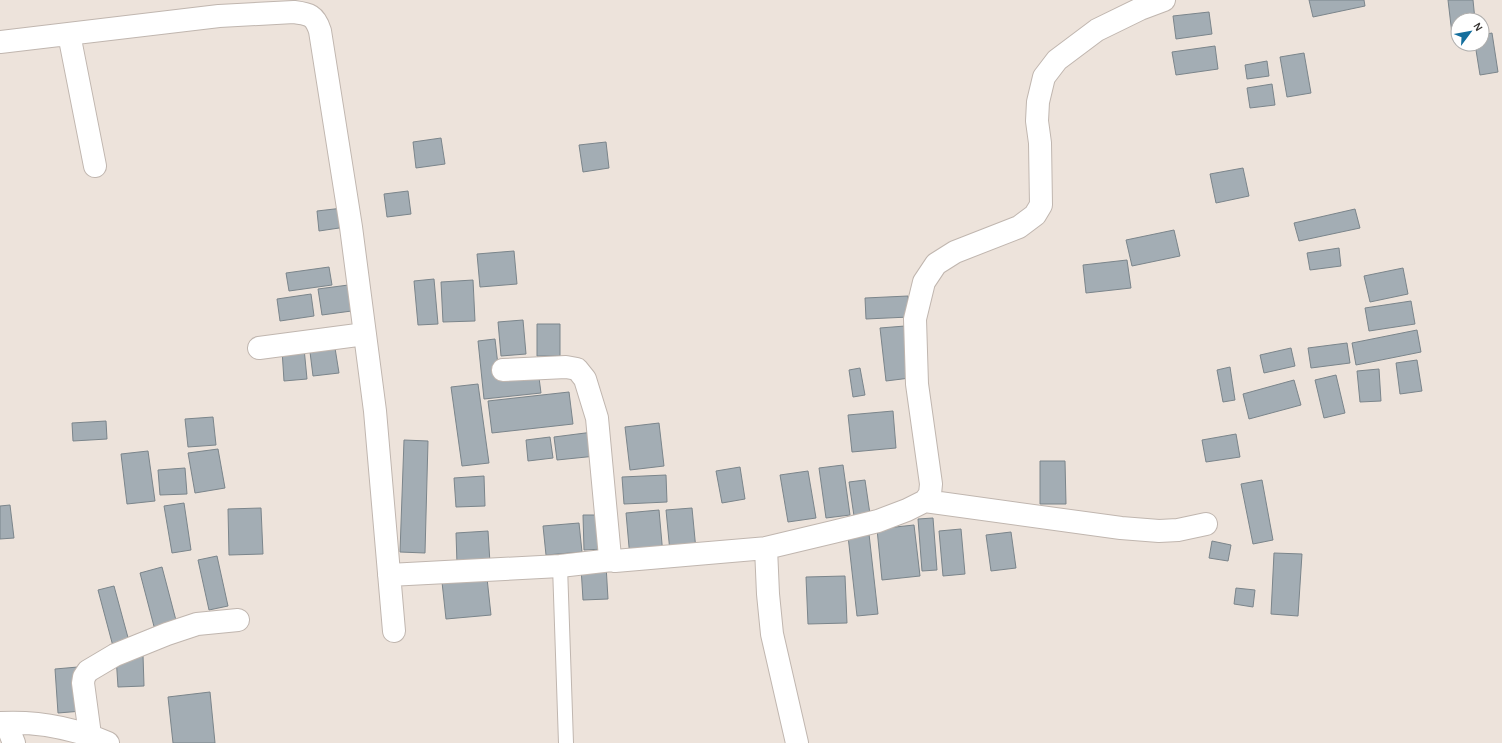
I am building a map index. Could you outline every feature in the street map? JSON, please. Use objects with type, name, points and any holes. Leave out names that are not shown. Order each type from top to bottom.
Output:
[{"type":"street","points":[[389,575],[560,566],[612,560],[615,561],[766,548],[878,521],[907,510],[925,501],[930,494],[931,484],[917,384],[915,319],[924,282],[936,264],[955,252],[1019,227],[1035,215],[1041,205],[1040,143],[1037,121],[1038,102],[1044,77],[1058,60],[1097,30],[1140,9],[1164,0]]},
{"type":"street","points":[[0,42],[219,16],[294,12],[313,17],[318,22],[352,227],[375,411],[394,631]]},
{"type":"street","points":[[70,34],[95,166]]},
{"type":"street","points":[[259,348],[365,334]]},
{"type":"street","points":[[503,370],[566,367],[577,369],[585,379],[597,418],[612,560]]},
{"type":"street","points":[[925,501],[1121,528],[1159,531],[1178,530],[1206,524]]},
{"type":"street","points":[[766,548],[768,594],[772,634],[797,743]]},
{"type":"street","points":[[14,743],[3,723],[30,722],[99,739],[83,683],[84,677],[88,671],[115,655],[167,634],[197,624],[238,620]]},
{"type":"lane","points":[[560,566],[566,743]]},
{"type":"building","points":[[1309,0],[1364,0],[1365,6],[1313,17]]},
{"type":"building","points":[[1448,0],[1473,0],[1474,12],[1450,12],[1450,17]]},
{"type":"building","points":[[1209,12],[1212,34],[1176,39],[1173,16]]},
{"type":"building","points":[[1490,33],[1492,33],[1498,72],[1480,75],[1476,52],[1490,52]]},
{"type":"building","points":[[1215,46],[1218,69],[1176,75],[1172,52]]},
{"type":"building","points":[[1304,53],[1311,93],[1287,97],[1280,57]]},
{"type":"building","points":[[1267,61],[1269,76],[1247,79],[1245,65]]},
{"type":"building","points":[[1272,84],[1275,105],[1250,108],[1247,88]]},
{"type":"building","points":[[441,138],[445,164],[416,168],[413,142]]},
{"type":"building","points":[[606,142],[609,168],[583,172],[579,145]]},
{"type":"building","points":[[1243,168],[1249,196],[1216,203],[1210,174]]},
{"type":"building","points":[[408,191],[411,214],[387,217],[384,194]]},
{"type":"building","points":[[343,208],[346,227],[319,231],[317,211]]},
{"type":"building","points":[[1355,209],[1360,228],[1299,241],[1294,223]]},
{"type":"building","points":[[1174,230],[1180,256],[1132,266],[1126,240]]},
{"type":"building","points":[[1339,248],[1341,266],[1310,270],[1307,253]]},
{"type":"building","points":[[514,251],[517,284],[480,287],[477,254]]},
{"type":"building","points":[[1127,260],[1131,288],[1086,293],[1083,265]]},
{"type":"building","points":[[329,267],[332,285],[289,291],[286,273]]},
{"type":"building","points":[[1403,268],[1408,294],[1370,302],[1364,276]]},
{"type":"building","points":[[434,279],[438,324],[418,325],[414,281]]},
{"type":"building","points":[[473,280],[475,321],[443,322],[441,282]]},
{"type":"building","points":[[356,284],[359,310],[322,315],[318,289]]},
{"type":"building","points":[[311,294],[314,316],[280,321],[277,299]]},
{"type":"building","points":[[908,296],[909,317],[866,319],[865,298]]},
{"type":"building","points":[[1411,301],[1415,324],[1369,331],[1365,308]]},
{"type":"building","points":[[523,320],[526,354],[501,356],[498,322]]},
{"type":"building","points":[[537,324],[560,324],[560,356],[537,356]]},
{"type":"building","points":[[905,326],[910,378],[886,381],[880,328]]},
{"type":"building","points":[[1417,330],[1421,352],[1356,365],[1352,343]]},
{"type":"building","points":[[495,339],[499,374],[538,370],[541,393],[484,399],[478,341]]},
{"type":"building","points":[[1347,343],[1350,363],[1311,368],[1308,348]]},
{"type":"building","points":[[304,348],[307,379],[284,381],[282,350]]},
{"type":"building","points":[[335,348],[339,373],[313,376],[310,352]]},
{"type":"building","points":[[1291,348],[1295,366],[1264,373],[1260,355]]},
{"type":"building","points":[[1417,360],[1422,391],[1400,394],[1396,363]]},
{"type":"building","points":[[1230,367],[1235,400],[1223,402],[1217,370]]},
{"type":"building","points":[[860,368],[865,395],[853,397],[849,370]]},
{"type":"building","points":[[1379,369],[1381,401],[1360,402],[1357,371]]},
{"type":"building","points":[[1336,375],[1345,413],[1324,418],[1315,380]]},
{"type":"building","points":[[1294,380],[1301,405],[1249,419],[1243,394]]},
{"type":"building","points":[[478,384],[489,463],[462,466],[451,387]]},
{"type":"building","points":[[569,392],[573,424],[492,433],[488,401]]},
{"type":"building","points":[[893,411],[896,448],[852,452],[848,415]]},
{"type":"building","points":[[213,417],[216,445],[188,447],[185,419]]},
{"type":"building","points":[[106,421],[107,439],[73,441],[72,423]]},
{"type":"building","points":[[659,423],[664,466],[630,470],[625,427]]},
{"type":"building","points":[[593,432],[596,456],[557,460],[554,437]]},
{"type":"building","points":[[1236,434],[1240,457],[1206,462],[1202,440]]},
{"type":"building","points":[[550,437],[553,458],[528,461],[526,440]]},
{"type":"building","points":[[404,440],[428,441],[425,553],[400,552]]},
{"type":"building","points":[[218,449],[225,488],[195,493],[188,453]]},
{"type":"building","points":[[148,451],[155,501],[127,504],[121,454]]},
{"type":"building","points":[[1040,461],[1065,461],[1066,504],[1040,504]]},
{"type":"building","points":[[843,465],[850,515],[826,518],[819,468]]},
{"type":"building","points":[[740,467],[745,499],[722,503],[716,471]]},
{"type":"building","points":[[185,468],[187,494],[160,495],[158,470]]},
{"type":"building","points":[[808,471],[816,518],[788,522],[780,475]]},
{"type":"building","points":[[666,475],[667,502],[624,504],[622,477]]},
{"type":"building","points":[[484,476],[485,506],[456,507],[454,478]]},
{"type":"building","points":[[865,480],[870,514],[854,516],[849,482]]},
{"type":"building","points":[[1262,480],[1273,540],[1253,544],[1241,484]]},
{"type":"building","points":[[184,503],[191,550],[172,553],[164,506]]},
{"type":"building","points":[[10,505],[14,538],[0,539],[0,506]]},
{"type":"building","points":[[261,508],[263,554],[229,555],[228,509]]},
{"type":"building","points":[[692,508],[696,550],[670,552],[666,510]]},
{"type":"building","points":[[659,510],[663,555],[630,558],[626,513]]},
{"type":"building","points":[[583,515],[604,515],[605,549],[584,550]]},
{"type":"building","points":[[933,518],[937,570],[922,571],[918,519]]},
{"type":"building","points":[[579,523],[582,552],[546,555],[543,526]]},
{"type":"building","points":[[914,525],[920,576],[882,580],[877,529]]},
{"type":"building","points":[[961,529],[965,574],[943,576],[939,531]]},
{"type":"building","points":[[488,531],[490,563],[457,564],[456,533]]},
{"type":"building","points":[[1011,532],[1016,568],[991,571],[986,535]]},
{"type":"building","points":[[869,534],[878,614],[857,616],[848,536]]},
{"type":"building","points":[[1212,541],[1231,545],[1228,561],[1209,558]]},
{"type":"building","points":[[1274,553],[1302,554],[1298,616],[1271,614]]},
{"type":"building","points":[[217,556],[228,606],[209,610],[198,560]]},
{"type":"building","points":[[606,565],[608,599],[583,600],[581,567]]},
{"type":"building","points":[[162,567],[178,628],[156,634],[140,573]]},
{"type":"building","points":[[845,576],[847,623],[808,624],[806,577]]},
{"type":"building","points":[[487,578],[491,615],[446,619],[442,582]]},
{"type":"building","points":[[114,586],[130,645],[114,650],[98,590]]},
{"type":"building","points":[[1236,588],[1255,590],[1253,607],[1234,604]]},
{"type":"building","points":[[143,655],[144,686],[118,687],[116,656]]},
{"type":"building","points":[[78,667],[82,711],[58,713],[55,669]]},
{"type":"building","points":[[210,692],[215,743],[173,743],[168,697]]}]
